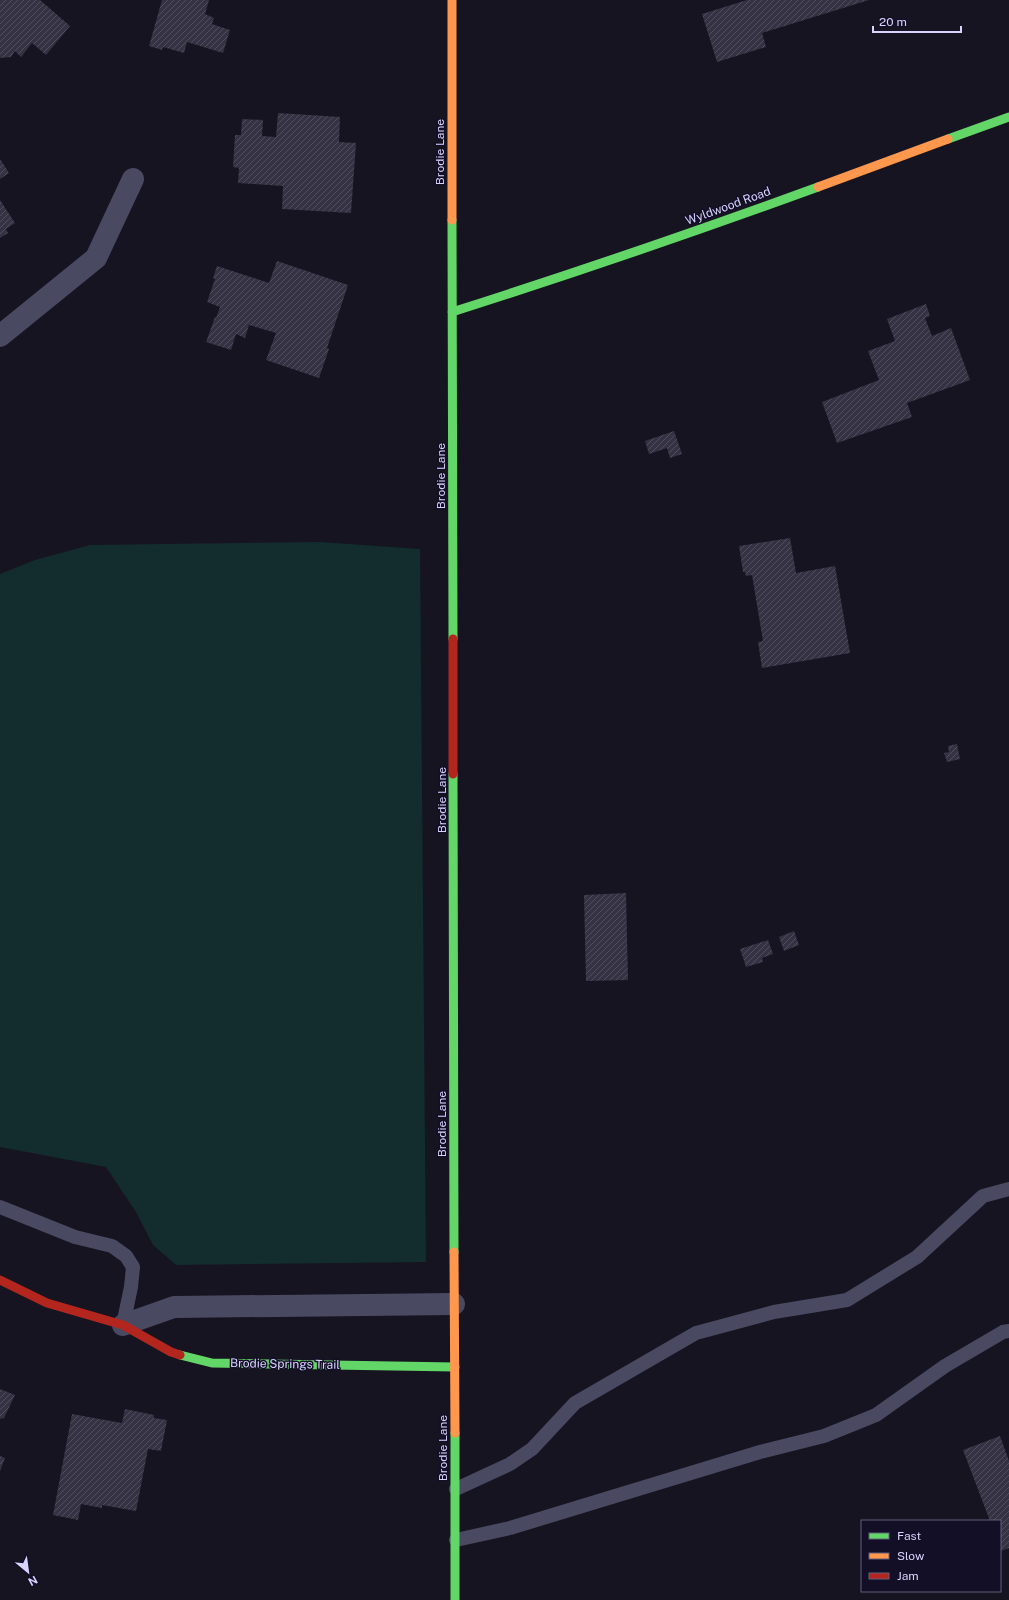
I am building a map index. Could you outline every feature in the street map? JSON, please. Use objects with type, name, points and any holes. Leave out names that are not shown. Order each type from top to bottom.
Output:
[{"type":"main road","name":"Brodie Lane","points":[[452,0],[454,1304],[456,1489],[455,1600]]},
{"type":"main road","name":"Wyldwood Road","points":[[452,312],[557,279],[660,244],[1009,117]]},
{"type":"main road","name":"Brodie Springs Trail","points":[[0,1280],[47,1303],[123,1325],[171,1352],[212,1363],[455,1367]]},
{"type":"street","points":[[0,336],[96,258],[133,179]]},
{"type":"street","points":[[123,1325],[174,1307],[454,1304]]},
{"type":"lane","points":[[456,1489],[510,1464],[532,1449],[575,1403],[696,1333],[774,1312],[847,1300],[917,1257],[983,1196],[1009,1190]]},
{"type":"lane","points":[[0,1207],[75,1237],[112,1246],[126,1256],[133,1267],[131,1288],[123,1325]]},
{"type":"lane","points":[[456,1540],[510,1528],[760,1452],[824,1436],[876,1415],[945,1366],[1003,1332],[1009,1331]]},
{"type":"green space","points":[[320,542],[420,549],[426,1262],[176,1265],[153,1245],[136,1212],[106,1167],[0,1147],[0,574],[35,560],[90,545]]},
{"type":"building","points":[[0,0],[40,0],[70,26],[46,55],[32,43],[21,57],[15,51],[11,57],[0,58]]},
{"type":"building","points":[[162,0],[209,0],[205,14],[214,18],[212,24],[230,30],[223,53],[187,42],[184,53],[163,47],[162,50],[149,46]]},
{"type":"building","points":[[747,0],[869,0],[762,33],[766,47],[717,62],[702,14]]},
{"type":"building","points":[[278,113],[340,117],[339,142],[356,143],[351,213],[282,209],[283,186],[238,183],[239,168],[233,167],[235,135],[241,135],[242,119],[263,120],[262,136],[276,137]]},
{"type":"building","points":[[0,159],[9,173],[0,179]]},
{"type":"building","points":[[0,200],[15,223],[6,229],[8,233],[0,238]]},
{"type":"building","points":[[277,261],[348,285],[327,348],[329,349],[319,378],[266,360],[276,333],[249,325],[245,338],[236,334],[231,350],[206,342],[220,307],[207,302],[215,279],[213,278],[217,266],[269,283]]},
{"type":"building","points":[[926,304],[930,316],[925,318],[932,336],[951,328],[970,380],[907,403],[912,417],[837,443],[822,402],[879,380],[868,351],[895,341],[887,319]]},
{"type":"building","points":[[674,431],[682,454],[670,458],[667,448],[649,454],[645,441]]},
{"type":"building","points":[[790,538],[796,573],[835,566],[850,653],[762,668],[758,642],[763,641],[752,575],[746,576],[745,572],[743,572],[739,546]]},
{"type":"building","points":[[957,744],[960,759],[947,762],[944,753],[949,752],[948,746]]},
{"type":"building","points":[[626,893],[628,980],[586,981],[584,895]]},
{"type":"building","points":[[794,931],[799,945],[784,951],[779,937]]},
{"type":"building","points":[[768,940],[773,954],[762,958],[763,962],[746,967],[740,949]]},
{"type":"building","points":[[0,1389],[15,1395],[4,1418],[0,1419]]},
{"type":"building","points":[[125,1409],[154,1415],[154,1418],[167,1420],[161,1451],[148,1449],[136,1511],[102,1505],[102,1508],[81,1504],[78,1520],[53,1515],[72,1414],[122,1423]]},
{"type":"building","points":[[1000,1436],[1009,1461],[1009,1548],[1001,1551],[1001,1520],[990,1520],[963,1450]]},
{"type":"building","points":[[0,1456],[5,1458],[0,1471]]},
{"type":"traffic: fast","points":[[948,139],[1009,117]]},
{"type":"traffic: fast","points":[[452,312],[727,220],[818,187]]},
{"type":"traffic: fast","points":[[452,220],[453,639]]},
{"type":"traffic: fast","points":[[453,774],[454,1252]]},
{"type":"traffic: fast","points":[[180,1355],[212,1363],[455,1367]]},
{"type":"traffic: fast","points":[[455,1433],[455,1600]]},
{"type":"traffic: slow","points":[[452,0],[452,220]]},
{"type":"traffic: slow","points":[[818,187],[948,139]]},
{"type":"traffic: slow","points":[[454,1252],[455,1433]]},
{"type":"traffic: jam","points":[[453,639],[453,774]]},
{"type":"traffic: jam","points":[[0,1280],[47,1303],[123,1325],[171,1352],[180,1355]]}]
